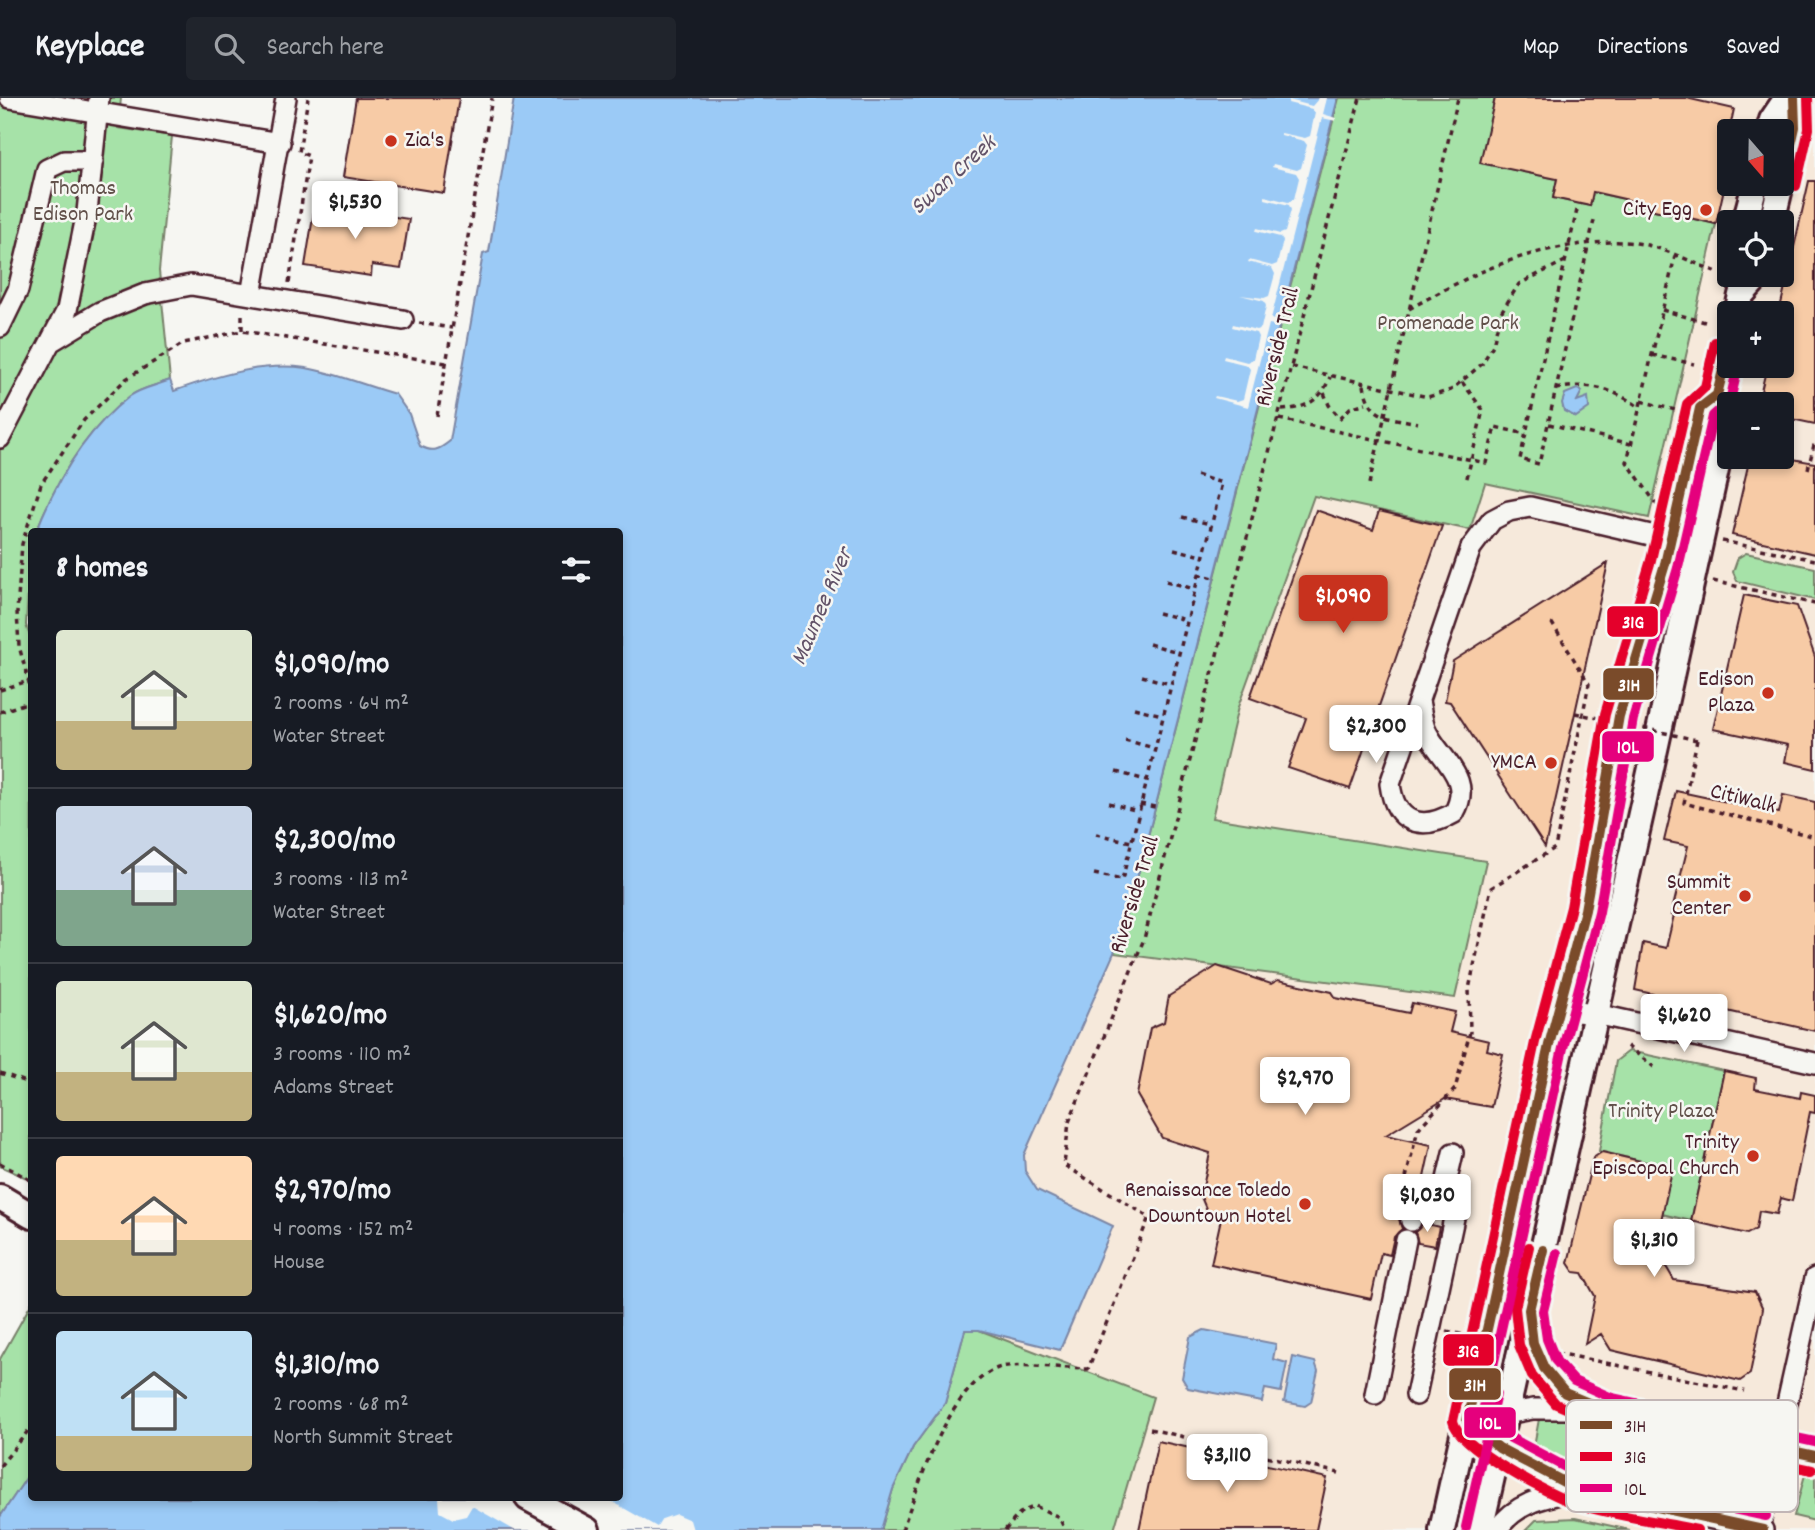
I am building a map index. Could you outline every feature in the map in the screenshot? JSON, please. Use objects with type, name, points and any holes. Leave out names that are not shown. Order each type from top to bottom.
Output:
[{"type":"main road","points":[[1773,119],[1787,98]]},
{"type":"main road","points":[[1794,98],[1794,131]]},
{"type":"main road","points":[[1442,1530],[1559,1010],[1587,899],[1619,716],[1670,539],[1700,408],[1717,395]]},
{"type":"main road","points":[[1480,1530],[1717,463]]},
{"type":"main road","points":[[1641,645],[1663,639],[1677,652]]},
{"type":"main road","points":[[1605,799],[1623,812],[1632,810],[1644,800]]},
{"type":"main road","points":[[0,1197],[28,1214]]},
{"type":"main road","points":[[534,1501],[587,1530]]},
{"type":"street","points":[[9,98],[98,105],[280,143]]},
{"type":"street","points":[[251,295],[286,98]]},
{"type":"street","points":[[0,438],[52,341],[75,280],[93,161],[98,105]]},
{"type":"street","points":[[0,327],[18,290],[47,169],[64,161],[93,161]]},
{"type":"street","points":[[52,341],[100,312],[145,294],[191,285],[403,320]]},
{"type":"street","points":[[1419,701],[1425,729],[1452,765],[1461,791],[1454,813],[1425,823],[1409,820],[1399,812],[1392,802],[1390,784],[1471,548],[1484,526],[1501,514],[1530,507],[1698,546]]},
{"type":"street","points":[[1559,1010],[1596,1014],[1815,1063]]},
{"type":"street","points":[[1443,1201],[1452,1153]]},
{"type":"street","points":[[1375,1394],[1415,1195],[1457,1204],[1416,1395]]},
{"type":"street","points":[[1788,1400],[1815,1278]]},
{"type":"street","points":[[1529,1310],[1533,1343],[1551,1377],[1565,1393],[1583,1400]]},
{"type":"street","points":[[1467,1421],[1544,1408],[1566,1409]]},
{"type":"street","points":[[1467,1421],[1499,1448],[1566,1483]]},
{"type":"street","points":[[1497,1530],[1508,1515],[1521,1506],[1544,1496],[1566,1492]]},
{"type":"street","points":[[1679,1512],[1761,1530],[1764,1512]]},
{"type":"path","points":[[286,300],[309,156],[299,152],[308,98]]},
{"type":"path","points":[[437,416],[492,98]]},
{"type":"path","name":"Riverside Trail","points":[[902,1530],[933,1443],[957,1405],[982,1378],[999,1367],[1088,1369],[1149,1217],[1064,1165],[1069,1122],[1144,939],[1360,98]]},
{"type":"path","points":[[1369,484],[1458,98]]},
{"type":"path","points":[[1577,210],[1520,460],[1539,464],[1595,216]]},
{"type":"path","points":[[1409,309],[1512,257],[1610,241],[1647,245],[1675,256],[1732,289]]},
{"type":"path","points":[[1659,507],[1626,462],[1675,256]]},
{"type":"path","points":[[1292,367],[1391,391],[1428,397],[1451,390],[1482,364],[1493,345],[1500,314],[1519,284],[1565,261]]},
{"type":"path","points":[[1662,310],[1704,322]]},
{"type":"path","points":[[403,320],[452,328]]},
{"type":"path","points":[[0,690],[28,681],[19,646],[17,612],[22,544],[41,484],[84,420],[126,379],[184,343],[242,331],[446,363]]},
{"type":"path","points":[[1652,355],[1694,364]]},
{"type":"path","points":[[1282,410],[1309,404],[1324,393],[1330,376]]},
{"type":"path","points":[[1462,382],[1483,410],[1466,482]]},
{"type":"path","points":[[1364,384],[1366,403],[1385,416],[1419,423]]},
{"type":"path","points":[[1556,389],[1578,384],[1605,388],[1640,404],[1682,412]]},
{"type":"path","points":[[1324,393],[1329,405],[1340,418],[1350,408],[1366,403]]},
{"type":"path","points":[[1279,419],[1486,463],[1495,427],[1526,434]]},
{"type":"path","points":[[1549,424],[1631,443]]},
{"type":"path","points":[[1808,469],[1815,441]]},
{"type":"path","points":[[1094,874],[1122,880],[1222,483],[1192,474]]},
{"type":"path","points":[[1182,517],[1210,524]]},
{"type":"path","points":[[1722,541],[1815,560]]},
{"type":"path","points":[[1174,549],[1202,556]]},
{"type":"path","points":[[1198,574],[1214,578]]},
{"type":"path","points":[[1166,581],[1194,589]]},
{"type":"path","points":[[1713,581],[1815,604]]},
{"type":"path","points":[[1158,613],[1186,620]]},
{"type":"path","points":[[1405,1183],[1418,1129],[1455,1089],[1470,1032],[1469,989],[1491,888],[1555,848],[1589,684],[1550,620]]},
{"type":"path","points":[[1149,644],[1178,652]]},
{"type":"path","points":[[1142,676],[1170,684]]},
{"type":"path","points":[[0,712],[28,702]]},
{"type":"path","points":[[1134,708],[1162,715]]},
{"type":"path","name":"CitiWalk","points":[[1575,713],[1697,740],[1684,803],[1815,837]]},
{"type":"path","points":[[1125,740],[1154,748]]},
{"type":"path","points":[[1116,772],[1146,780]]},
{"type":"path","points":[[1109,803],[1138,811]]},
{"type":"path","points":[[1140,804],[1155,807]]},
{"type":"path","points":[[1096,834],[1130,842]]},
{"type":"path","points":[[1627,1046],[1654,1067]]},
{"type":"path","points":[[0,1073],[28,1083]]},
{"type":"path","points":[[0,1163],[28,1179]]},
{"type":"path","points":[[1150,1429],[1339,1474]]},
{"type":"path","points":[[0,1466],[28,1431]]},
{"type":"path","points":[[1005,1530],[1020,1513],[1035,1506],[1059,1517],[1065,1530]]},
{"type":"shaded area","points":[[1338,98],[1815,98],[1815,1530],[881,1530],[893,1489],[913,1447],[945,1403],[965,1330],[979,1330],[1113,1226],[1037,1190],[1025,1171],[1024,1155],[1114,953],[1135,886]]},
{"type":"green space","name":"Thomas Edison Park","points":[[0,98],[121,98],[118,128],[172,136],[159,271],[170,380],[134,393],[100,424],[63,476],[38,528],[28,528],[28,1179],[0,1166]]},
{"type":"green space","name":"Promenade Park","points":[[1339,98],[1495,98],[1481,163],[1557,179],[1553,198],[1590,206],[1593,192],[1642,203],[1641,207],[1716,224],[1649,518],[1485,483],[1470,530],[1314,496],[1238,707],[1212,818],[1486,861],[1455,998],[1114,953],[1135,886]]},
{"type":"green space","points":[[1746,553],[1815,568],[1815,600],[1737,581],[1733,572],[1738,558]]},
{"type":"green space","name":"Trinity Plaza","points":[[1629,1051],[1724,1071],[1691,1221],[1662,1214],[1666,1167],[1599,1151],[1616,1061]]},
{"type":"green space","points":[[28,1309],[28,1475],[0,1517],[0,1359]]},
{"type":"green space","points":[[965,1330],[979,1330],[1153,1397],[1114,1530],[881,1530],[893,1489],[913,1447],[945,1403]]},
{"type":"green space","points":[[1566,1418],[1566,1462],[1534,1446],[1539,1419]]},
{"type":"green space","points":[[1807,1467],[1815,1469],[1815,1521],[1794,1516],[1798,1512],[1798,1501]]},
{"type":"green space","points":[[1575,1518],[1630,1530],[1526,1530],[1536,1520]]},
{"type":"water","points":[[514,98],[1338,98],[1135,886],[1114,953],[1024,1155],[1025,1171],[1037,1190],[1113,1226],[1060,1350],[979,1330],[965,1330],[945,1403],[913,1447],[893,1489],[881,1530],[0,1530],[0,1517],[28,1475],[28,1501],[623,1501],[623,528],[38,528],[63,476],[100,424],[134,393],[170,380],[174,391],[256,369],[289,367],[317,370],[395,394],[409,414],[420,446],[436,450],[442,447],[450,441],[483,254],[489,252]]},
{"type":"water","points":[[1577,389],[1582,391],[1577,401],[1588,397],[1589,408],[1576,417],[1564,411],[1562,403],[1565,394]]},
{"type":"water","points":[[1204,1330],[1276,1344],[1273,1359],[1287,1363],[1281,1392],[1265,1389],[1262,1402],[1188,1388],[1182,1378],[1190,1337]]},
{"type":"water","points":[[1293,1357],[1315,1362],[1318,1371],[1311,1402],[1305,1406],[1284,1402]]},
{"type":"pier","points":[[1319,98],[1327,98],[1323,114],[1336,118],[1336,121],[1322,118],[1271,319],[1283,323],[1282,327],[1269,324],[1248,407],[1214,398],[1215,396],[1237,401],[1243,399],[1250,369],[1247,365],[1223,359],[1224,356],[1247,362],[1253,359],[1258,337],[1256,333],[1232,327],[1233,324],[1256,330],[1261,328],[1266,306],[1264,301],[1240,295],[1264,298],[1269,296],[1275,274],[1272,268],[1248,262],[1249,260],[1272,266],[1277,264],[1283,241],[1280,237],[1256,231],[1257,228],[1280,234],[1285,232],[1291,210],[1289,205],[1265,199],[1265,196],[1288,202],[1294,199],[1299,178],[1296,173],[1272,167],[1273,164],[1297,170],[1301,168],[1307,145],[1304,141],[1281,133],[1305,138],[1310,136],[1315,113],[1312,109],[1288,103],[1289,100],[1312,106]]},
{"type":"pier","points":[[439,1501],[611,1501],[657,1527],[662,1519],[676,1514],[690,1520],[693,1530],[514,1530],[472,1506],[466,1516],[453,1519],[440,1512]]},
{"type":"building","points":[[356,98],[459,98],[444,193],[343,177]]},
{"type":"building","points":[[1495,98],[1686,98],[1734,109],[1732,119],[1717,119],[1717,196],[1722,196],[1717,210],[1716,224],[1641,207],[1642,203],[1593,192],[1590,206],[1553,198],[1557,179],[1480,163]]},
{"type":"building","points":[[1809,181],[1815,181],[1815,424],[1794,420],[1794,392],[1761,392],[1764,378],[1794,378],[1794,301],[1782,301],[1785,287],[1794,287],[1794,247]]},
{"type":"building","points":[[315,205],[409,219],[401,269],[372,265],[371,276],[305,266]]},
{"type":"building","points":[[1794,459],[1815,463],[1815,554],[1732,535],[1747,469],[1794,469]]},
{"type":"building","points":[[1316,510],[1373,530],[1379,511],[1442,526],[1350,789],[1288,768],[1306,718],[1250,698]]},
{"type":"building","points":[[1608,563],[1545,847],[1450,702],[1445,701],[1453,661]]},
{"type":"building","name":"Edison Plaza","points":[[1744,595],[1797,606],[1815,657],[1815,769],[1785,762],[1788,745],[1713,729]]},
{"type":"building","name":"Summit Center","points":[[1676,791],[1779,813],[1783,795],[1815,802],[1815,1031],[1635,990],[1643,943],[1666,948],[1674,915],[1671,915],[1688,846],[1664,841]]},
{"type":"building","points":[[1217,966],[1271,984],[1278,980],[1332,992],[1336,998],[1409,1013],[1412,1003],[1455,1012],[1450,1032],[1489,1041],[1487,1050],[1503,1054],[1491,1107],[1445,1099],[1386,1135],[1431,1145],[1423,1182],[1412,1180],[1403,1192],[1399,1219],[1402,1229],[1394,1237],[1390,1255],[1381,1253],[1371,1299],[1211,1264],[1222,1214],[1207,1211],[1201,1197],[1210,1153],[1162,1138],[1137,1095],[1150,1028],[1164,1022],[1169,996]]},
{"type":"building","name":"Trinity Episcopal Church","points":[[1724,1071],[1756,1078],[1755,1089],[1800,1098],[1801,1092],[1815,1095],[1815,1113],[1810,1112],[1792,1201],[1781,1198],[1777,1214],[1759,1211],[1756,1229],[1747,1234],[1691,1221]]},
{"type":"building","points":[[1602,1152],[1666,1167],[1671,1175],[1655,1248],[1674,1280],[1755,1292],[1763,1309],[1750,1374],[1740,1381],[1611,1350],[1601,1334],[1585,1344],[1595,1296],[1582,1273],[1574,1272],[1568,1263],[1593,1158]]},
{"type":"building","points":[[1423,1223],[1439,1227],[1435,1246],[1418,1243],[1415,1232]]},
{"type":"building","points":[[1158,1441],[1327,1478],[1316,1530],[1139,1530]]},
{"type":"transit line","name":"31H","points":[[1794,98],[1794,131]]},
{"type":"transit line","name":"31G","points":[[1796,186],[1809,129],[1808,98]]},
{"type":"transit line","name":"31G","points":[[1566,1500],[1527,1481],[1487,1456],[1459,1432],[1453,1421],[1535,1042],[1571,907],[1605,714],[1651,560],[1687,404],[1705,387],[1715,342]]},
{"type":"transit line","name":"31H","points":[[1566,1483],[1499,1448],[1467,1421],[1549,1045],[1585,910],[1619,716],[1665,564],[1700,408],[1717,395],[1721,378]]},
{"type":"transit line","name":"10L","points":[[1566,1467],[1507,1436],[1482,1416],[1563,1048],[1599,912],[1633,719],[1678,568],[1713,416],[1730,401],[1735,378]]},
{"type":"transit line","name":"31G","points":[[1529,1247],[1515,1308],[1519,1345],[1532,1376],[1556,1404],[1566,1408]]},
{"type":"transit line","name":"31H","points":[[1543,1250],[1529,1310],[1533,1343],[1544,1368],[1565,1393],[1582,1400]]},
{"type":"transit line","name":"10L","points":[[1557,1253],[1543,1311],[1547,1339],[1556,1361],[1574,1381],[1621,1400]]},
{"type":"transit line","name":"10L","points":[[1466,1527],[1496,1394]]},
{"type":"transit line","name":"10L","points":[[1798,1438],[1815,1442]]},
{"type":"transit line","name":"31H","points":[[1798,1452],[1815,1456]]},
{"type":"transit line","name":"31G","points":[[1798,1467],[1812,1470]]},
{"type":"transit line","name":"31G","points":[[1606,1512],[1697,1530]]},
{"type":"transit line","name":"31H","points":[[1680,1512],[1763,1530]]},
{"type":"transit line","name":"10L","points":[[1747,1512],[1766,1516]]},
{"type":"place","name":"Zia's","points":[[391,141]]},
{"type":"place","name":"City Egg","points":[[1706,210]]},
{"type":"place","name":"Edison Plaza","points":[[1768,693]]},
{"type":"place","name":"YMCA","points":[[1551,763]]},
{"type":"place","name":"Summit Center","points":[[1745,896]]},
{"type":"place","name":"Trinity Episcopal Church","points":[[1753,1156]]},
{"type":"place","name":"Renaissance Toledo Downtown Hotel","points":[[1305,1204]]},
{"type":"water label","name":"Swan Creek","points":[[954,176]]},
{"type":"water label","name":"Maumee River","points":[[823,607]]}]
